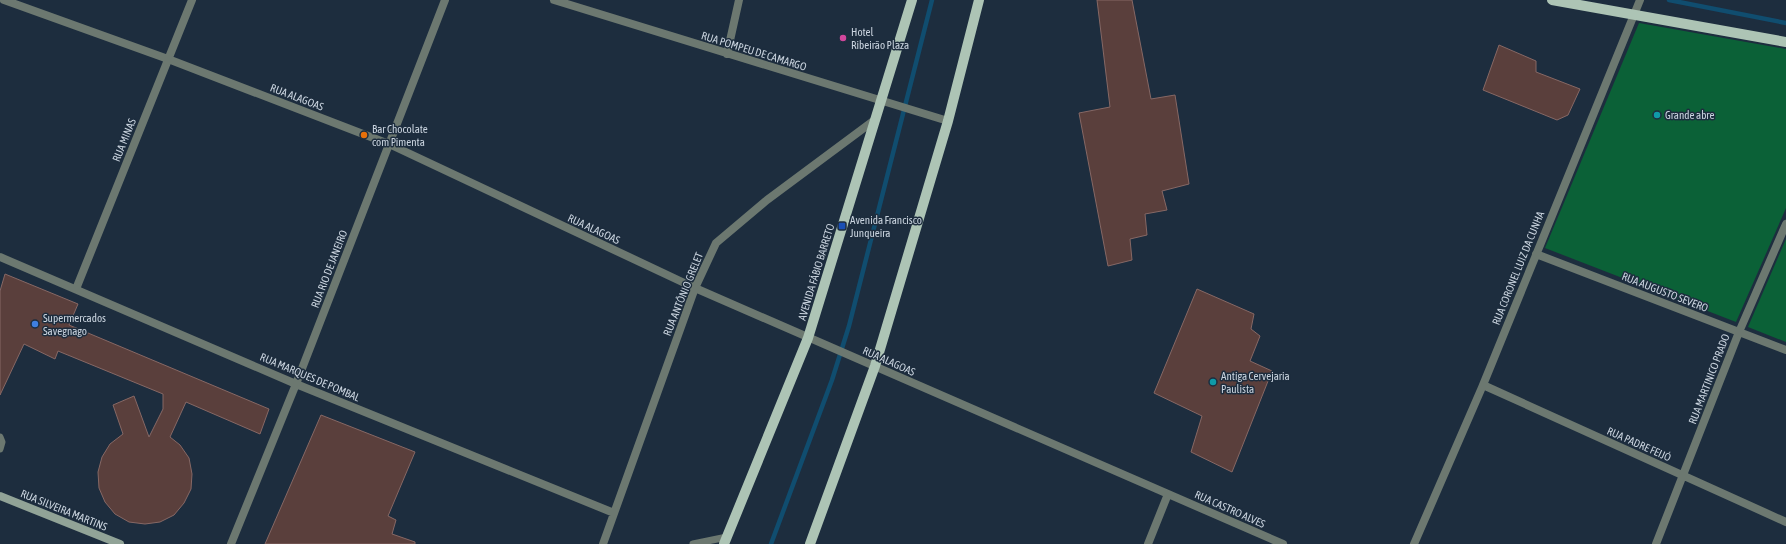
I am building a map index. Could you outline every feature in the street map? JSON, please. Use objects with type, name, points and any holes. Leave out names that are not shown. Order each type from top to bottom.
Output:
[{"type":"main road","name":"AVENIDA FÁBIO BARRETO","points":[[725,541],[811,339],[912,0]]},
{"type":"main road","points":[[810,544],[875,366],[979,0]]},
{"type":"main road","points":[[1552,0],[1786,42]]},
{"type":"main road","name":"RUA SILVEIRA MARTINS","points":[[0,496],[120,544]]},
{"type":"street","name":"RUA ALAGOAS","points":[[4,0],[168,59],[389,144],[695,288],[1168,494]]},
{"type":"street","name":"RUA MINAS","points":[[76,289],[192,0]]},
{"type":"street","name":"RUA RIO DE JANEIRO","points":[[231,544],[296,384],[446,0]]},
{"type":"street","name":"RUA POMPEU DE CAMARGO","points":[[554,0],[892,105],[945,120]]},
{"type":"street","points":[[727,54],[739,0]]},
{"type":"street","name":"RUA CORONEL LUIZ DA CUNHA","points":[[1414,544],[1483,385],[1636,14],[1640,0]]},
{"type":"street","name":"RUA ANTÔNIO GRELET","points":[[603,544],[695,288],[716,243],[767,200],[876,119]]},
{"type":"street","name":"RUA MARTINICO PRADO","points":[[1656,544],[1739,332],[1786,224]]},
{"type":"street","name":"RUA AUGUSTO SEVERO","points":[[1536,254],[1786,350]]},
{"type":"street","name":"RUA MARQUES DE POMBAL","points":[[0,257],[296,384],[614,513]]},
{"type":"street","name":"RUA PADRE FEIJÓ","points":[[1483,385],[1683,477],[1786,522]]},
{"type":"street","points":[[1148,544],[1168,494]]},
{"type":"street","name":"RUA CASTRO ALVES","points":[[1168,494],[1283,544]]},
{"type":"lane","points":[[0,437],[2,442],[0,449]]},
{"type":"lane","points":[[693,544],[725,541]]},
{"type":"green space","points":[[1639,23],[1786,49],[1786,208],[1736,322],[1545,248]]},
{"type":"green space","points":[[1786,239],[1786,342],[1748,327]]},
{"type":"building","points":[[1097,0],[1132,0],[1151,99],[1175,95],[1189,184],[1162,191],[1167,210],[1145,214],[1147,235],[1130,239],[1132,260],[1108,266],[1079,113],[1110,107]]},
{"type":"building","points":[[1499,45],[1536,61],[1536,72],[1580,89],[1568,115],[1557,120],[1483,90]]},
{"type":"building","points":[[5,274],[78,304],[69,325],[269,409],[260,434],[186,402],[170,437],[180,445],[189,458],[192,474],[191,489],[184,503],[174,515],[160,522],[145,524],[129,522],[115,514],[105,502],[99,488],[98,472],[102,457],[110,444],[123,434],[113,405],[134,396],[149,437],[163,409],[163,394],[58,351],[55,359],[24,344],[0,395],[0,291]]},
{"type":"building","name":"Antiga Cervejaria Paulista","points":[[1197,289],[1254,314],[1251,329],[1260,336],[1250,361],[1272,371],[1232,472],[1191,452],[1202,416],[1154,393]]},
{"type":"building","points":[[321,415],[415,452],[388,516],[396,520],[392,534],[415,542],[415,544],[265,544]]},
{"type":"waterway","points":[[771,544],[832,380],[849,326],[932,0]]},
{"type":"waterway","points":[[1669,0],[1786,23]]},
{"type":"place","name":"Hotel Ribeirão Plaza","points":[[843,38]]},
{"type":"place","name":"Grande abre","points":[[1657,115]]},
{"type":"place","name":"Bar Chocolate com Pimenta","points":[[364,135]]},
{"type":"place","name":"Avenida Francisco Junqueira","points":[[842,226]]},
{"type":"place","name":"Supermercados Savegnago","points":[[35,324]]},
{"type":"place","name":"Antiga Cervejaria Paulista","points":[[1213,382]]}]
